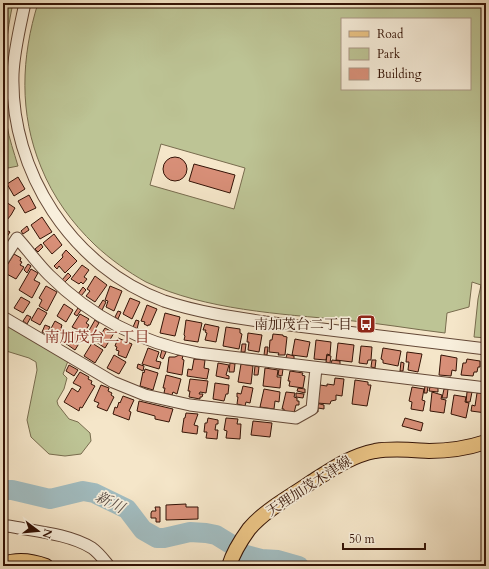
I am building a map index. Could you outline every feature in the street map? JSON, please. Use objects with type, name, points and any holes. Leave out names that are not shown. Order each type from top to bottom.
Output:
[{"type":"main road","name":"天理加茂木津線","points":[[229,566],[242,538],[262,517],[288,497],[348,460],[364,454],[386,450],[403,448],[430,451],[447,450],[470,448],[486,442]]},
{"type":"main road","points":[[3,564],[19,561],[38,563],[46,566]]},
{"type":"street","points":[[25,3],[18,37],[13,75],[15,112],[23,149],[37,184],[50,208],[72,238],[99,263],[124,281],[146,293],[199,311],[265,322],[486,349]]},
{"type":"street","points":[[3,260],[17,238],[47,273],[74,298],[103,318],[118,327],[152,341],[182,350],[316,368],[486,388]]},
{"type":"street","points":[[3,317],[113,382],[145,395],[175,403],[296,418],[312,409],[316,368]]},
{"type":"street","points":[[3,527],[8,526],[43,532],[79,542],[93,550],[109,566]]},
{"type":"green space","points":[[3,3],[13,3],[6,48],[4,95],[8,130],[18,166],[3,169]]},
{"type":"green space","points":[[38,3],[486,3],[486,338],[474,337],[481,285],[472,282],[469,307],[447,313],[445,333],[357,321],[269,313],[218,305],[169,291],[146,282],[126,270],[101,250],[71,219],[51,189],[41,167],[29,127],[26,106],[25,85],[28,44]],"holes":[[[161,144],[245,168],[234,209],[150,185]]]},
{"type":"green space","points":[[3,321],[68,361],[63,374],[67,378],[64,389],[57,401],[58,405],[69,419],[78,422],[90,433],[91,441],[81,454],[65,456],[49,454],[31,437],[27,420],[37,370],[36,362],[29,358],[3,350]]},
{"type":"building","points":[[175,157],[183,161],[187,169],[183,177],[175,181],[167,177],[163,169],[167,161]]},
{"type":"building","points":[[194,164],[235,175],[230,193],[189,181]]},
{"type":"building","points":[[18,177],[25,189],[14,196],[7,184]]},
{"type":"building","points":[[29,195],[36,208],[25,213],[18,201]]},
{"type":"building","points":[[3,200],[15,208],[7,220],[3,217]]},
{"type":"building","points":[[42,217],[52,232],[40,239],[31,225]]},
{"type":"building","points":[[27,226],[29,230],[23,234],[21,231]]},
{"type":"building","points":[[3,228],[10,232],[3,243]]},
{"type":"building","points":[[54,234],[62,245],[52,254],[43,243]]},
{"type":"building","points":[[41,244],[43,247],[38,252],[35,249]]},
{"type":"building","points":[[66,250],[77,261],[65,273],[59,266],[57,269],[54,266],[63,257],[62,255]]},
{"type":"building","points":[[14,254],[21,258],[20,261],[22,262],[20,265],[24,267],[16,279],[3,272]]},
{"type":"building","points":[[28,264],[31,266],[27,273],[24,270]]},
{"type":"building","points":[[82,265],[89,270],[84,277],[87,279],[83,284],[81,282],[79,284],[71,279]]},
{"type":"building","points":[[31,269],[38,273],[34,280],[40,283],[32,298],[19,290]]},
{"type":"building","points":[[68,273],[71,276],[65,282],[62,280]]},
{"type":"building","points":[[95,276],[107,285],[95,302],[86,296],[90,291],[87,289]]},
{"type":"building","points":[[46,286],[57,292],[47,311],[39,306],[42,300],[39,298]]},
{"type":"building","points":[[110,286],[122,291],[114,311],[106,307],[108,301],[105,300]]},
{"type":"building","points":[[83,287],[86,290],[81,296],[78,294]]},
{"type":"building","points":[[21,297],[30,302],[23,313],[14,308]]},
{"type":"building","points":[[130,298],[140,302],[132,319],[123,314]]},
{"type":"building","points":[[103,300],[106,302],[102,310],[98,308]]},
{"type":"building","points":[[64,304],[73,310],[66,322],[57,316]]},
{"type":"building","points":[[147,305],[157,309],[150,325],[148,326],[144,324],[145,322],[141,321]]},
{"type":"building","points":[[38,308],[47,313],[40,325],[31,320]]},
{"type":"building","points":[[78,308],[81,310],[77,316],[74,314]]},
{"type":"building","points":[[118,311],[121,312],[118,319],[115,317]]},
{"type":"building","points":[[165,313],[180,317],[175,336],[160,333]]},
{"type":"building","points":[[80,314],[89,319],[86,323],[89,325],[84,333],[72,327]]},
{"type":"building","points":[[27,315],[31,317],[27,324],[23,321]]},
{"type":"building","points":[[95,320],[99,323],[91,336],[87,334]]},
{"type":"building","points":[[136,320],[139,321],[137,329],[133,327]]},
{"type":"building","points":[[186,320],[202,323],[198,342],[184,340]]},
{"type":"building","points":[[55,321],[62,325],[61,328],[63,329],[61,333],[58,331],[55,338],[48,334]]},
{"type":"building","points":[[205,324],[219,327],[216,342],[205,340],[207,333],[205,332],[206,330],[203,330]]},
{"type":"building","points":[[45,325],[50,327],[46,334],[42,332]]},
{"type":"building","points":[[226,327],[240,329],[240,333],[242,334],[239,349],[223,346]]},
{"type":"building","points":[[105,328],[114,333],[105,348],[96,342]]},
{"type":"building","points":[[72,330],[83,337],[75,350],[65,343]]},
{"type":"building","points":[[248,333],[262,335],[259,352],[248,350]]},
{"type":"building","points":[[273,334],[287,337],[285,355],[278,355],[279,353],[269,352],[270,340],[272,340]]},
{"type":"building","points":[[118,338],[132,344],[126,358],[118,355],[119,351],[116,350],[117,347],[115,346]]},
{"type":"building","points":[[295,339],[310,342],[307,357],[292,355]]},
{"type":"building","points":[[316,340],[331,342],[330,355],[327,354],[326,360],[314,359]]},
{"type":"building","points":[[92,343],[103,350],[95,363],[84,356]]},
{"type":"building","points":[[338,343],[354,345],[352,362],[336,360]]},
{"type":"building","points":[[242,344],[246,344],[245,352],[241,352]]},
{"type":"building","points":[[361,346],[372,347],[371,360],[368,360],[367,364],[359,363]]},
{"type":"building","points":[[265,347],[268,347],[267,355],[264,355]]},
{"type":"building","points":[[148,348],[159,352],[156,361],[161,362],[159,369],[142,364]]},
{"type":"building","points":[[383,348],[401,351],[398,366],[383,363],[383,360],[381,359]]},
{"type":"building","points":[[162,350],[166,352],[163,359],[160,357]]},
{"type":"building","points":[[407,352],[422,354],[418,372],[408,370],[409,362],[406,362]]},
{"type":"building","points":[[287,354],[294,356],[294,360],[286,358]]},
{"type":"building","points":[[114,355],[126,362],[119,374],[107,368]]},
{"type":"building","points":[[179,355],[183,356],[182,359],[184,360],[182,375],[167,372],[169,357]]},
{"type":"building","points":[[327,355],[331,356],[330,363],[326,362]]},
{"type":"building","points":[[441,355],[457,358],[456,371],[452,370],[451,376],[439,375]]},
{"type":"building","points":[[194,359],[205,360],[204,368],[209,369],[207,379],[187,376],[188,369],[192,370]]},
{"type":"building","points":[[467,359],[480,361],[480,367],[478,367],[477,372],[474,372],[473,376],[461,375],[463,363],[466,363]]},
{"type":"building","points":[[332,360],[340,361],[340,365],[331,364]]},
{"type":"building","points":[[372,360],[376,360],[375,368],[371,367]]},
{"type":"building","points":[[401,362],[404,363],[403,371],[400,371]]},
{"type":"building","points":[[218,363],[229,365],[226,375],[229,376],[229,379],[216,376]]},
{"type":"building","points":[[230,363],[235,364],[234,372],[229,372]]},
{"type":"building","points":[[138,364],[144,366],[143,371],[137,368]]},
{"type":"building","points":[[241,364],[253,366],[251,384],[238,382]]},
{"type":"building","points":[[69,365],[78,370],[74,376],[66,371]]},
{"type":"building","points":[[255,366],[259,367],[258,375],[254,375]]},
{"type":"building","points":[[265,368],[278,370],[277,377],[281,377],[280,388],[263,386]]},
{"type":"building","points":[[145,369],[158,373],[153,390],[140,386]]},
{"type":"building","points":[[279,369],[283,369],[282,376],[278,375]]},
{"type":"building","points":[[290,371],[303,373],[302,375],[305,376],[303,388],[289,386],[290,381],[288,381]]},
{"type":"building","points":[[80,372],[89,377],[88,379],[92,381],[91,384],[95,386],[82,408],[80,407],[79,411],[64,402],[72,388],[78,392],[81,387],[73,383]]},
{"type":"building","points":[[166,375],[181,379],[177,394],[173,392],[172,395],[164,393],[165,388],[163,388]]},
{"type":"building","points":[[335,378],[344,379],[342,396],[336,395],[336,400],[331,401],[330,404],[317,403],[320,385],[334,385]]},
{"type":"building","points":[[190,379],[208,381],[206,393],[200,392],[199,394],[203,394],[200,399],[189,397],[190,391],[188,391]]},
{"type":"building","points":[[355,380],[368,382],[368,385],[371,385],[367,406],[352,404]]},
{"type":"building","points":[[215,383],[229,385],[228,394],[226,394],[224,401],[213,399]]},
{"type":"building","points":[[101,385],[109,388],[108,391],[112,393],[111,395],[114,397],[107,411],[97,407],[99,403],[94,401]]},
{"type":"building","points":[[243,386],[253,388],[250,403],[246,402],[245,406],[237,404],[237,393],[241,394]]},
{"type":"building","points":[[425,386],[428,387],[427,393],[424,393]]},
{"type":"building","points":[[412,387],[424,389],[422,400],[425,401],[423,411],[411,409],[412,402],[409,401]]},
{"type":"building","points":[[430,387],[438,388],[438,392],[429,391]]},
{"type":"building","points":[[298,388],[305,389],[305,393],[297,391]]},
{"type":"building","points":[[264,389],[280,392],[279,402],[275,401],[274,409],[260,407]]},
{"type":"building","points":[[444,389],[448,389],[447,398],[442,398]]},
{"type":"building","points":[[286,392],[295,393],[294,397],[297,398],[297,401],[299,401],[299,405],[296,405],[294,413],[284,411],[284,409],[282,409]]},
{"type":"building","points":[[432,392],[442,395],[441,399],[446,400],[444,413],[430,411]]},
{"type":"building","points":[[467,392],[472,392],[470,402],[466,402]]},
{"type":"building","points":[[296,393],[304,394],[303,398],[296,397]]},
{"type":"building","points":[[477,393],[485,394],[486,413],[471,411],[472,405],[475,406]]},
{"type":"building","points":[[454,395],[466,397],[465,402],[469,403],[466,418],[451,414]]},
{"type":"building","points":[[123,396],[134,400],[129,411],[131,412],[129,420],[113,414],[115,407],[117,408]]},
{"type":"building","points":[[139,401],[173,409],[169,422],[155,419],[155,416],[137,411]]},
{"type":"building","points":[[316,403],[324,405],[324,409],[318,408],[318,412],[314,411]]},
{"type":"building","points":[[186,413],[198,414],[194,425],[198,426],[197,434],[182,432]]},
{"type":"building","points":[[208,418],[218,420],[215,430],[218,430],[217,439],[206,438],[207,432],[204,432],[205,423],[207,423]]},
{"type":"building","points":[[226,418],[238,419],[237,424],[241,424],[240,439],[226,438],[227,431],[224,430]]},
{"type":"building","points":[[405,418],[423,423],[421,431],[402,426]]},
{"type":"building","points":[[253,421],[272,423],[270,437],[251,435]]},
{"type":"building","points":[[186,504],[186,507],[198,507],[198,519],[166,520],[166,505]]},
{"type":"building","points":[[155,507],[160,507],[160,522],[156,522],[156,518],[151,518],[152,511],[156,511]]},
{"type":"waterway","name":"新川","points":[[3,490],[12,490],[50,499],[83,491],[94,493],[127,509],[143,530],[157,538],[164,538],[190,532],[206,533],[216,535],[229,543]]},
{"type":"waterway","name":"新川","points":[[246,555],[261,559],[278,560],[299,566]]},
{"type":"place","name":"南加茂台二丁目","points":[[366,324]]},
{"type":"district","name":"南加茂台二丁目","points":[[97,337]]}]
